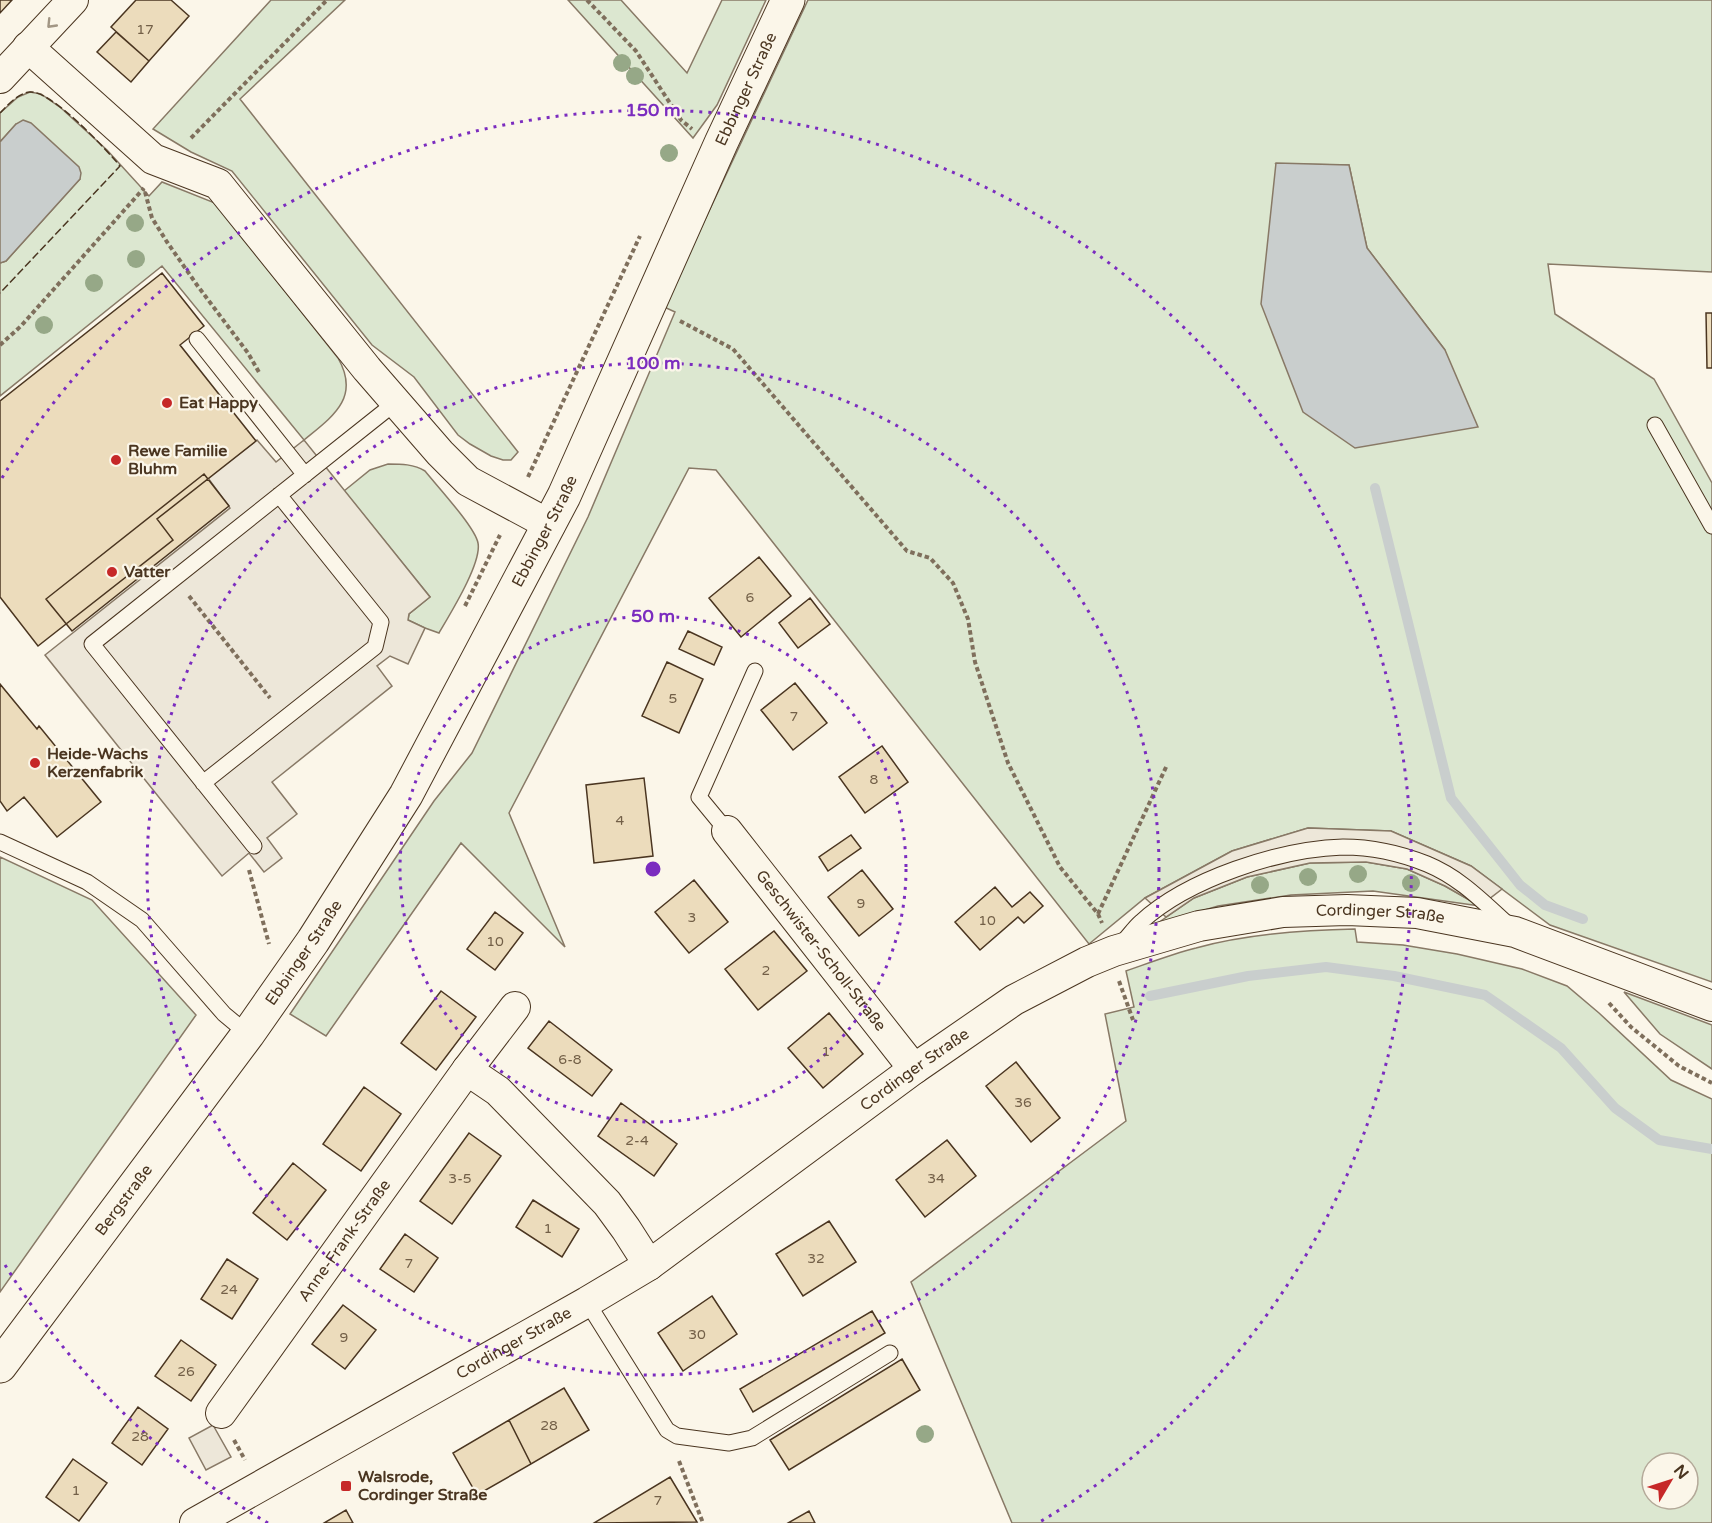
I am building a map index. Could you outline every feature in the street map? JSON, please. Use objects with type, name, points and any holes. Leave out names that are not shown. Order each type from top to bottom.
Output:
[{"type":"main road","name":"Ebbinger Straße","points":[[248,1034],[313,941],[406,795],[550,525],[721,143],[789,0]]},
{"type":"main road","name":"Bergstraße","points":[[0,1366],[248,1034]]},
{"type":"street","points":[[0,78],[73,0]]},
{"type":"street","points":[[28,47],[153,159],[218,184],[395,403],[440,453],[468,481],[550,525]]},
{"type":"street","name":"Geschwister-Scholl-Straße","points":[[727,831],[914,1069]]},
{"type":"street","name":"Cordinger Straße","points":[[195,1523],[649,1265],[914,1069],[1014,1000],[1087,962],[1114,951],[1199,926],[1283,912],[1347,910],[1417,913],[1515,932],[1712,1006]]},
{"type":"street","name":"Anne-Frank-Straße","points":[[221,1413],[467,1070],[515,1007]]},
{"type":"street","points":[[467,1070],[498,1091],[607,1203],[649,1265]]},
{"type":"lane","points":[[196,339],[305,475]]},
{"type":"lane","points":[[254,846],[92,645],[395,403]]},
{"type":"lane","points":[[1655,425],[1712,526]]},
{"type":"lane","points":[[203,783],[375,647],[381,622],[279,495]]},
{"type":"lane","points":[[727,831],[699,797],[755,671]]},
{"type":"lane","points":[[0,842],[87,882],[142,920],[224,1014],[248,1034]]},
{"type":"lane","points":[[1114,951],[1141,922],[1176,896],[1233,870],[1285,854],[1344,847],[1385,851],[1428,864],[1464,884],[1515,932]]},
{"type":"lane","points":[[587,1302],[667,1430],[677,1436],[729,1443],[752,1438],[890,1353]]},
{"type":"path","points":[[190,139],[327,0]]},
{"type":"path","points":[[587,0],[636,51],[681,120],[690,128]]},
{"type":"path","points":[[0,345],[21,326],[144,188],[152,218],[197,285],[248,353],[264,382]]},
{"type":"path","points":[[462,612],[514,507],[644,225]]},
{"type":"path","points":[[650,305],[733,348],[908,551],[930,558],[953,583],[968,619],[975,662],[1008,763],[1060,867],[1098,914],[1114,951],[1119,982],[1133,1020]]},
{"type":"path","points":[[176,578],[285,718]]},
{"type":"path","points":[[1098,914],[1167,765]]},
{"type":"path","points":[[254,846],[247,861],[271,951],[277,942]]},
{"type":"path","points":[[1605,998],[1631,1027],[1679,1066],[1712,1083]]},
{"type":"path","points":[[221,1413],[259,1487]]},
{"type":"path","points":[[667,1430],[703,1523]]},
{"type":"green space","points":[[271,0],[345,0],[240,99],[518,452],[511,460],[491,456],[458,435],[414,377],[372,345],[232,171],[191,152],[153,129]]},
{"type":"green space","points":[[568,0],[621,0],[687,73],[722,0],[766,0],[717,105],[693,138]]},
{"type":"green space","points":[[808,0],[1712,0],[1712,272],[1548,264],[1555,314],[1654,379],[1712,483],[1712,982],[1550,925],[1471,866],[1391,831],[1308,828],[1232,851],[1145,898],[1089,944],[716,470],[689,468],[509,813],[565,947],[461,843],[326,1036],[290,1014],[434,801],[472,753],[588,517],[675,312],[664,307]],"holes":[[[1276,164],[1349,165],[1367,248],[1445,350]]]},
{"type":"green space","points":[[30,92],[41,94],[61,108],[107,150],[149,196],[162,182],[215,203],[338,358],[344,372],[345,395],[333,414],[304,440],[162,266],[0,396],[0,263],[6,261],[80,179],[16,124],[0,142],[0,113],[18,97]]},
{"type":"green space","points":[[388,464],[403,464],[425,471],[463,517],[478,543],[478,552],[470,575],[439,633],[408,620],[409,614],[430,597],[344,491],[370,470]]},
{"type":"green space","points":[[0,857],[92,900],[196,1015],[0,1292]]},
{"type":"green space","points":[[1366,862],[1407,869],[1445,886],[1480,906],[1373,891],[1291,895],[1218,906],[1155,925],[1194,898],[1247,877],[1310,863]]},
{"type":"green space","points":[[1355,929],[1357,942],[1403,945],[1457,954],[1522,969],[1567,986],[1671,1080],[1712,1099],[1712,1523],[1012,1523],[911,1282],[1126,1121],[1105,1014],[1134,1007],[1126,971],[1215,943],[1295,932]]},
{"type":"green space","points":[[1624,992],[1712,1025],[1712,1069],[1660,1034]]},
{"type":"shaded area","points":[[23,120],[31,123],[79,167],[81,173],[80,179],[6,261],[0,263],[0,142],[16,124]]},
{"type":"shaded area","points":[[1276,163],[1349,165],[1367,248],[1445,350],[1478,427],[1355,448],[1303,412],[1261,304]]},
{"type":"shaded area","points":[[257,440],[276,462],[304,440],[430,597],[409,614],[408,620],[425,628],[408,664],[390,656],[377,666],[392,686],[272,782],[297,814],[267,838],[282,858],[264,872],[249,853],[222,876],[45,655],[230,508],[208,478]]},
{"type":"shaded area","points":[[1308,828],[1391,831],[1471,866],[1502,889],[1480,906],[1445,886],[1407,869],[1366,862],[1310,863],[1247,877],[1194,898],[1166,917],[1145,898],[1232,851]]},
{"type":"shaded area","points":[[213,1425],[231,1457],[206,1470],[189,1438]]},
{"type":"building","points":[[0,0],[12,0],[0,13]]},
{"type":"building","points":[[136,0],[171,0],[189,16],[149,61],[111,27]]},
{"type":"building","points":[[116,32],[149,61],[131,82],[97,52]]},
{"type":"building","name":"Rewe Familie Bluhm","points":[[162,273],[204,326],[180,345],[256,441],[157,519],[173,540],[38,646],[0,597],[0,401]]},
{"type":"building","points":[[1706,313],[1712,313],[1712,368],[1707,368]]},
{"type":"building","points":[[204,474],[229,506],[72,631],[46,599]]},
{"type":"building","points":[[759,557],[791,596],[741,637],[709,598]]},
{"type":"building","points":[[810,598],[830,624],[798,648],[779,623]]},
{"type":"building","points":[[688,631],[722,647],[714,665],[679,649]]},
{"type":"building","points":[[667,662],[703,679],[679,733],[642,716]]},
{"type":"building","points":[[795,683],[827,723],[793,750],[761,710]]},
{"type":"building","name":"Heide-Wachs Kerzenfabrik","points":[[0,684],[37,729],[39,726],[101,802],[57,837],[24,797],[7,811],[0,801]]},
{"type":"building","points":[[882,746],[908,782],[865,813],[839,777]]},
{"type":"building","points":[[644,778],[653,856],[594,863],[586,785]]},
{"type":"building","points":[[851,835],[861,848],[828,871],[819,857]]},
{"type":"building","points":[[862,870],[893,909],[859,936],[828,897]]},
{"type":"building","points":[[694,880],[728,922],[689,953],[655,912]]},
{"type":"building","points":[[995,887],[1012,907],[1030,892],[1043,906],[1024,923],[1018,917],[980,950],[955,922]]},
{"type":"building","points":[[495,912],[523,933],[495,970],[467,949]]},
{"type":"building","points":[[774,931],[807,971],[758,1010],[725,969]]},
{"type":"building","points":[[441,991],[476,1017],[436,1070],[401,1043]]},
{"type":"building","points":[[829,1013],[863,1054],[823,1088],[788,1048]]},
{"type":"building","points":[[549,1021],[612,1070],[592,1096],[528,1048]]},
{"type":"building","points":[[1016,1062],[1060,1118],[1031,1142],[986,1086]]},
{"type":"building","points":[[364,1087],[401,1114],[361,1171],[323,1144]]},
{"type":"building","points":[[621,1103],[677,1144],[654,1176],[598,1136]]},
{"type":"building","points":[[469,1133],[501,1156],[452,1224],[420,1201]]},
{"type":"building","points":[[947,1140],[976,1176],[925,1217],[896,1180]]},
{"type":"building","points":[[293,1163],[326,1190],[287,1240],[253,1213]]},
{"type":"building","points":[[533,1200],[579,1229],[562,1257],[516,1227]]},
{"type":"building","points":[[829,1221],[856,1262],[803,1296],[776,1254]]},
{"type":"building","points":[[405,1234],[438,1258],[414,1292],[380,1269]]},
{"type":"building","points":[[227,1259],[258,1279],[232,1319],[201,1299]]},
{"type":"building","points":[[712,1296],[737,1334],[683,1371],[658,1333]]},
{"type":"building","points":[[343,1305],[376,1330],[345,1369],[312,1344]]},
{"type":"building","points":[[872,1311],[885,1333],[753,1412],[740,1389]]},
{"type":"building","points":[[181,1340],[216,1365],[191,1401],[155,1376]]},
{"type":"building","points":[[902,1359],[920,1390],[789,1470],[770,1440]]},
{"type":"building","points":[[564,1388],[589,1430],[531,1464],[509,1420]]},
{"type":"building","points":[[138,1407],[168,1429],[142,1465],[112,1443]]},
{"type":"building","points":[[509,1420],[531,1464],[477,1495],[453,1453]]},
{"type":"building","points":[[73,1459],[107,1483],[79,1521],[46,1497]]},
{"type":"building","points":[[670,1477],[697,1522],[594,1523]]},
{"type":"building","points":[[346,1510],[353,1523],[324,1523]]},
{"type":"building","points":[[809,1511],[815,1523],[788,1523]]},
{"type":"waterway","points":[[1375,488],[1451,798],[1520,885],[1545,905],[1583,919]]},
{"type":"waterway","points":[[1150,996],[1248,976],[1326,967],[1394,976],[1485,995],[1561,1048],[1615,1108],[1659,1140],[1712,1149]]},
{"type":"fence","points":[[0,113],[21,95],[30,92],[39,94],[51,100],[78,122],[120,166],[0,293]]},
{"type":"place","name":"Eat Happy","points":[[167,403]]},
{"type":"place","name":"Rewe Familie Bluhm","points":[[116,460]]},
{"type":"place","name":"Vatter","points":[[112,572]]},
{"type":"place","name":"Heide-Wachs Kerzenfabrik","points":[[35,763]]},
{"type":"place","name":"Walsrode, Cordinger Straße","points":[[346,1486]]}]
